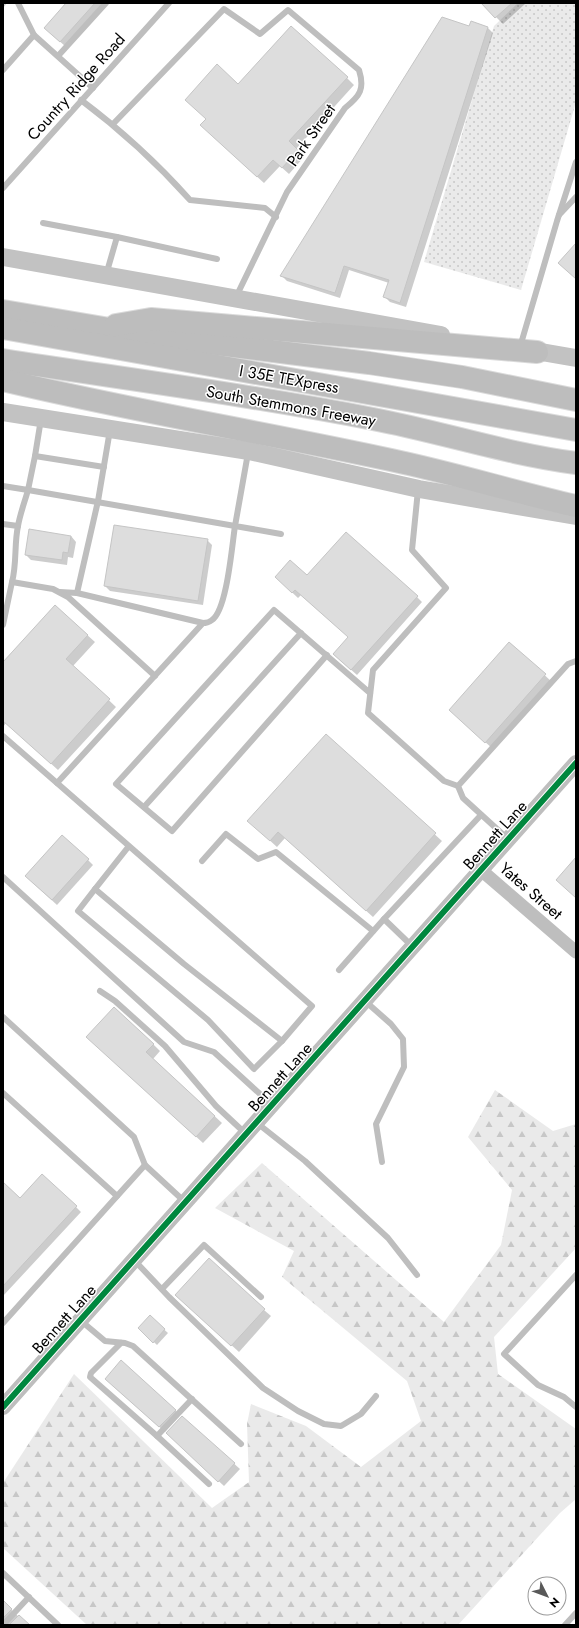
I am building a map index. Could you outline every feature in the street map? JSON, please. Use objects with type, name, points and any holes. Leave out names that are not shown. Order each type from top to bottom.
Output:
[{"type":"highway","points":[[3,311],[151,336],[369,363],[462,377],[576,400]]},
{"type":"highway","points":[[101,328],[151,319],[528,350]]},
{"type":"highway","name":"I 35E TEXpress","points":[[3,328],[576,430]]},
{"type":"highway","name":"South Stemmons Freeway","points":[[3,360],[227,394],[374,419],[540,458],[576,463]]},
{"type":"highway","points":[[3,380],[85,400],[392,460],[518,493],[576,506]]},
{"type":"main road","points":[[3,257],[576,358]]},
{"type":"main road","points":[[3,412],[249,451],[418,489],[576,516]]},
{"type":"street","name":"Bennett Lane","points":[[3,1407],[576,763]]},
{"type":"street","name":"Yates Street","points":[[481,870],[576,952]]},
{"type":"lane","points":[[18,3],[34,35],[93,88]]},
{"type":"lane","points":[[58,56],[106,3]]},
{"type":"lane","name":"Country Ridge Road","points":[[3,188],[169,3]]},
{"type":"lane","name":"Park Street","points":[[113,124],[224,10],[260,34],[288,10],[359,70],[363,82],[357,98],[345,108],[287,192],[235,298]]},
{"type":"lane","points":[[3,70],[34,35]]},
{"type":"lane","points":[[81,100],[113,124],[164,172],[190,200],[265,208],[276,217]]},
{"type":"lane","points":[[528,350],[558,216],[576,162]]},
{"type":"lane","points":[[558,216],[576,197]]},
{"type":"lane","points":[[43,223],[117,237],[217,259]]},
{"type":"lane","points":[[106,275],[117,237]]},
{"type":"lane","points":[[3,625],[15,571],[18,526],[36,456],[41,418]]},
{"type":"lane","points":[[77,593],[98,501],[110,429]]},
{"type":"lane","points":[[57,783],[203,623],[212,620],[223,601],[234,526],[249,451]]},
{"type":"lane","points":[[36,456],[104,467]]},
{"type":"lane","points":[[3,486],[98,501],[281,534]]},
{"type":"lane","points":[[418,489],[412,550],[446,588],[373,670],[368,713],[444,781],[458,786],[464,798],[508,840]]},
{"type":"lane","points":[[3,524],[18,526]]},
{"type":"lane","points":[[12,582],[60,592],[77,593],[203,623]]},
{"type":"lane","points":[[60,592],[154,676]]},
{"type":"lane","points":[[327,655],[172,831],[116,784],[274,610],[327,655],[370,693]]},
{"type":"lane","points":[[144,807],[301,633]]},
{"type":"lane","points":[[458,786],[568,664],[576,661]]},
{"type":"lane","points":[[3,736],[57,783],[312,1006],[282,1041],[254,1069],[208,1020],[78,911],[129,846]]},
{"type":"lane","points":[[339,970],[373,931],[481,815]]},
{"type":"lane","points":[[202,861],[226,834],[258,859],[276,852],[373,931]]},
{"type":"lane","points":[[3,877],[184,1042],[214,1052],[273,1105]]},
{"type":"lane","points":[[95,889],[184,964],[282,1041]]},
{"type":"lane","points":[[384,919],[413,947]]},
{"type":"lane","points":[[100,991],[115,1001],[165,1046],[216,1106],[305,1161],[388,1238],[417,1275]]},
{"type":"lane","points":[[365,1001],[391,1024],[403,1039],[404,1067],[376,1124],[382,1162]]},
{"type":"lane","points":[[3,1018],[134,1137],[145,1165],[185,1202]]},
{"type":"lane","points":[[3,1092],[117,1196]]},
{"type":"lane","points":[[3,1323],[145,1165]]},
{"type":"lane","points":[[162,1289],[204,1245],[261,1297]]},
{"type":"lane","points":[[134,1260],[263,1388],[298,1410],[324,1424],[341,1426],[361,1414],[376,1396]]},
{"type":"lane","points":[[576,1275],[504,1354],[538,1385],[564,1397],[576,1407]]},
{"type":"lane","points":[[80,1320],[105,1341],[133,1346],[241,1444]]},
{"type":"lane","points":[[121,1343],[91,1373],[90,1377],[209,1484]]},
{"type":"lane","points":[[157,1436],[192,1398]]},
{"type":"lane","points":[[3,1573],[58,1625]]},
{"type":"lane","points":[[3,1625],[29,1598]]},
{"type":"lane","points":[[565,1625],[576,1613]]},
{"type":"green space","points":[[518,3],[576,3],[576,102],[521,290],[424,262],[494,26]]},
{"type":"green space","points":[[495,1090],[553,1131],[576,1124],[576,1248],[494,1337],[498,1374],[576,1429],[576,1499],[560,1513],[458,1625],[87,1625],[3,1548],[3,1483],[74,1374],[212,1508],[249,1482],[247,1424],[251,1404],[306,1426],[361,1467],[421,1421],[407,1381],[282,1277],[294,1251],[215,1208],[262,1163],[444,1322],[501,1245],[512,1190],[468,1137]]},
{"type":"building","points":[[66,3],[95,3],[60,42],[44,28]]},
{"type":"building","points":[[481,3],[512,3],[495,18]]},
{"type":"building","points":[[442,17],[469,26],[471,21],[488,27],[400,303],[383,297],[389,280],[344,266],[335,293],[280,276]]},
{"type":"building","points":[[291,26],[348,77],[289,141],[298,150],[282,168],[273,160],[257,177],[200,125],[206,119],[185,100],[217,64],[238,84]]},
{"type":"building","points":[[576,243],[576,279],[558,263]]},
{"type":"building","points":[[114,525],[208,539],[198,601],[104,586]]},
{"type":"building","points":[[29,529],[71,536],[68,553],[63,552],[62,560],[25,555]]},
{"type":"building","points":[[346,532],[418,596],[351,670],[333,654],[348,637],[295,590],[292,593],[275,577],[290,560],[307,575]]},
{"type":"building","points":[[55,605],[88,635],[66,659],[110,699],[51,764],[3,721],[3,662]]},
{"type":"building","points":[[509,642],[546,674],[485,743],[449,710]]},
{"type":"building","points":[[326,734],[436,833],[366,911],[278,832],[270,841],[247,821]]},
{"type":"building","points":[[62,835],[89,859],[52,900],[25,876]]},
{"type":"building","points":[[576,857],[576,898],[556,880]]},
{"type":"building","points":[[114,1007],[154,1044],[146,1052],[215,1116],[196,1137],[86,1037]]},
{"type":"building","points":[[42,1174],[77,1206],[3,1286],[3,1182],[20,1198]]},
{"type":"building","points":[[209,1258],[265,1309],[231,1346],[175,1295]]},
{"type":"building","points":[[150,1315],[165,1329],[153,1343],[138,1328]]},
{"type":"building","points":[[121,1360],[176,1410],[159,1427],[105,1379]]},
{"type":"building","points":[[182,1416],[235,1463],[218,1482],[166,1433]]},
{"type":"building","points":[[3,1600],[12,1609],[3,1618]]},
{"type":"building","points":[[19,1615],[30,1625],[9,1625]]},
{"type":"cycle path","points":[[3,1407],[576,763]]}]
